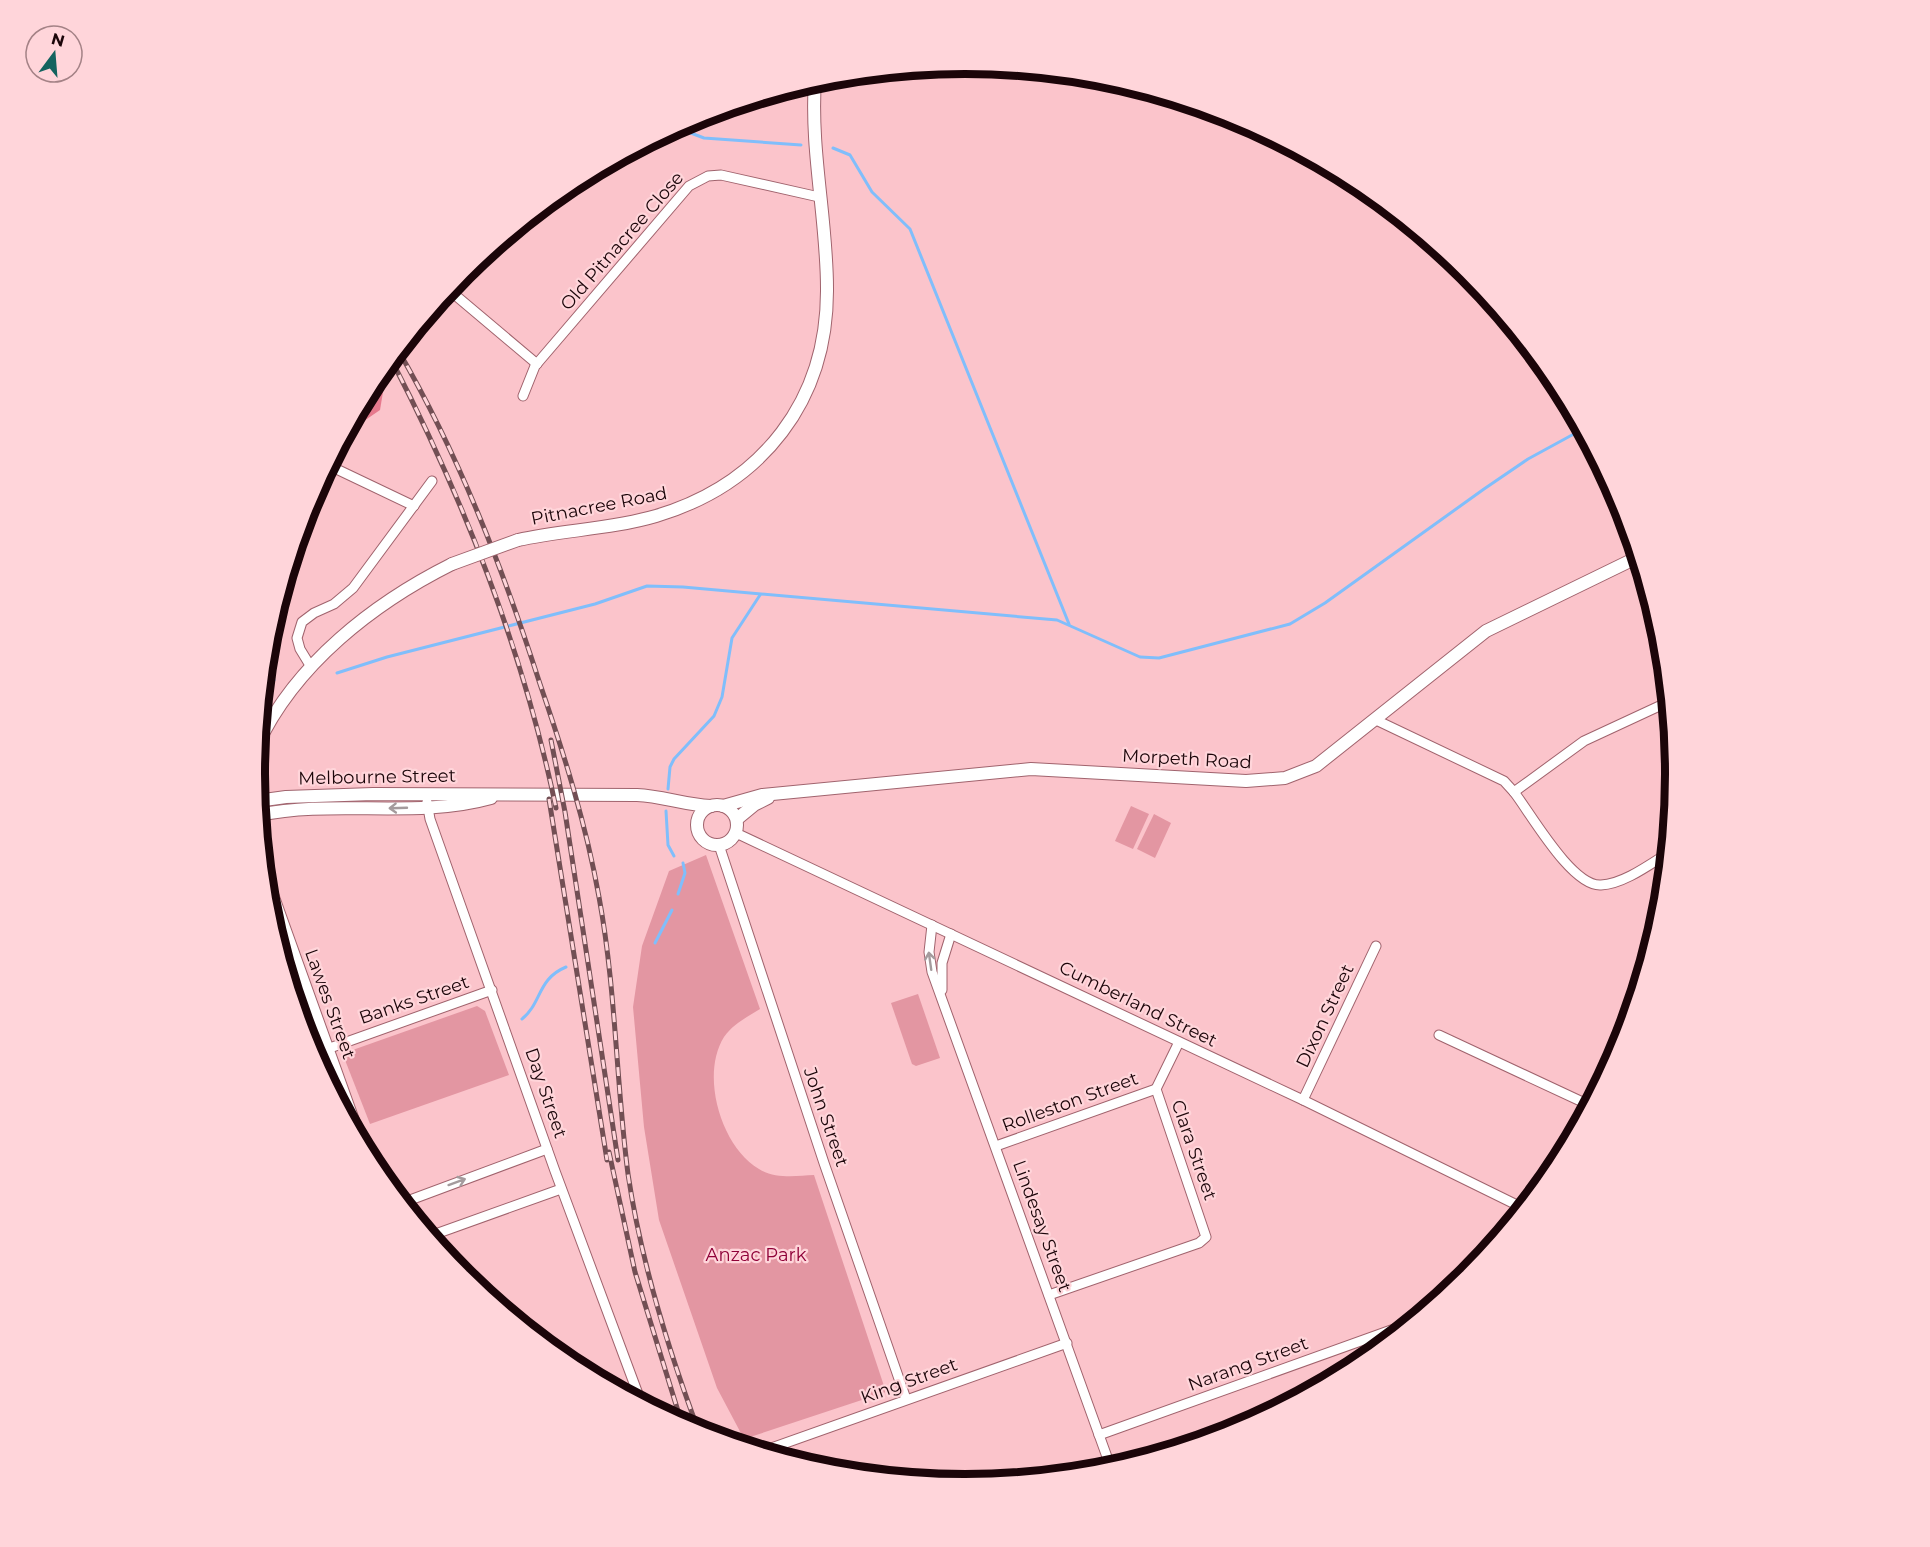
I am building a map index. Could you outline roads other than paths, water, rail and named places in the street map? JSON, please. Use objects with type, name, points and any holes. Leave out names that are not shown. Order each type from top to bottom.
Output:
[{"type":"main road","name":"Pitnacree Road","points":[[266,731],[278,710],[311,667],[354,626],[401,593],[452,564],[518,540],[654,516],[694,503],[723,488],[751,467],[777,440],[800,405],[816,368],[826,329],[827,288],[819,197],[814,90]]},
{"type":"main road","name":"Morpeth Road","points":[[717,806],[747,798],[1031,769],[1246,782],[1285,778],[1316,766],[1486,631],[1632,560]]},
{"type":"main road","name":"Melbourne Street","points":[[266,800],[314,795],[637,795],[657,797],[676,803],[717,806]]},
{"type":"main road","name":"Morpeth Road","points":[[737,819],[754,805],[778,795]]},
{"type":"main road","name":"Melbourne Street","points":[[266,814],[298,810],[427,807],[475,803],[498,796]]},
{"type":"main road","points":[[676,803],[689,815],[698,831],[706,842],[719,845],[729,842],[736,833],[737,819],[732,811],[717,806],[700,814],[698,831]]},
{"type":"main road","name":"Lawes Street","points":[[285,939],[345,1097]]},
{"type":"street","name":"Old Pitnacree Close","points":[[523,396],[537,364],[689,186],[698,180],[721,174],[819,197]]},
{"type":"street","points":[[455,295],[537,364]]},
{"type":"street","points":[[335,468],[414,506]]},
{"type":"street","points":[[311,667],[300,650],[297,638],[302,622],[314,613],[334,604],[353,588],[432,482]]},
{"type":"street","points":[[1514,792],[1584,741],[1662,705]]},
{"type":"street","points":[[1376,720],[1504,781],[1569,868],[1584,881],[1599,885],[1617,881],[1660,857]]},
{"type":"street","name":"Day Street","points":[[426,794],[427,807],[561,1189],[637,1392]]},
{"type":"street","name":"Cumberland Street","points":[[736,833],[1303,1100],[1516,1205]]},
{"type":"street","name":"John Street","points":[[719,845],[824,1163],[906,1399]]},
{"type":"street","name":"Lindesay Street","points":[[932,925],[930,963],[1108,1459]]},
{"type":"street","name":"Lindesay Street","points":[[942,995],[942,963],[951,934]]},
{"type":"street","name":"Dixon Street","points":[[1303,1100],[1376,946]]},
{"type":"street","name":"Banks Street","points":[[322,1050],[492,990]]},
{"type":"street","points":[[1439,1035],[1582,1103]]},
{"type":"street","name":"Clara Street","points":[[1049,1296],[1199,1243],[1206,1237],[1156,1089],[1179,1042]]},
{"type":"street","name":"Rolleston Street","points":[[996,1146],[1156,1089]]},
{"type":"street","points":[[410,1200],[547,1149]]},
{"type":"street","points":[[438,1233],[561,1189]]},
{"type":"street","name":"Narang Street","points":[[1099,1435],[1380,1337]]},
{"type":"street","name":"King Street","points":[[774,1447],[1067,1344]]},
{"type":"waterway","points":[[687,132],[704,138],[801,145]]},
{"type":"waterway","points":[[833,148],[850,155],[872,192],[910,229],[1069,624]]},
{"type":"waterway","points":[[337,673],[387,657],[595,604],[647,586],[683,587],[1057,620],[1140,657],[1159,658],[1290,624],[1325,603],[1528,459],[1576,433]]},
{"type":"waterway","points":[[668,789],[670,767],[674,759],[714,716],[722,697],[732,638],[760,595]]},
{"type":"waterway","points":[[666,811],[668,845],[674,856]]},
{"type":"waterway","points":[[678,894],[685,873],[683,863]]},
{"type":"waterway","points":[[655,943],[672,910]]},
{"type":"waterway","points":[[522,1019],[550,978],[566,967]]},
{"type":"railway","points":[[402,358],[441,430],[495,555],[526,641],[574,789],[594,870],[605,932],[624,1139],[640,1240],[657,1305],[694,1419]]},
{"type":"railway","points":[[395,368],[443,467],[489,577],[527,691],[556,808]]},
{"type":"railway","points":[[551,740],[565,812],[618,1160]]},
{"type":"railway","points":[[549,799],[607,1160]]},
{"type":"railway","points":[[609,1152],[635,1272],[678,1411]]},
{"type":"park label","name":"Anzac Park","points":[[756,1255]]}]
